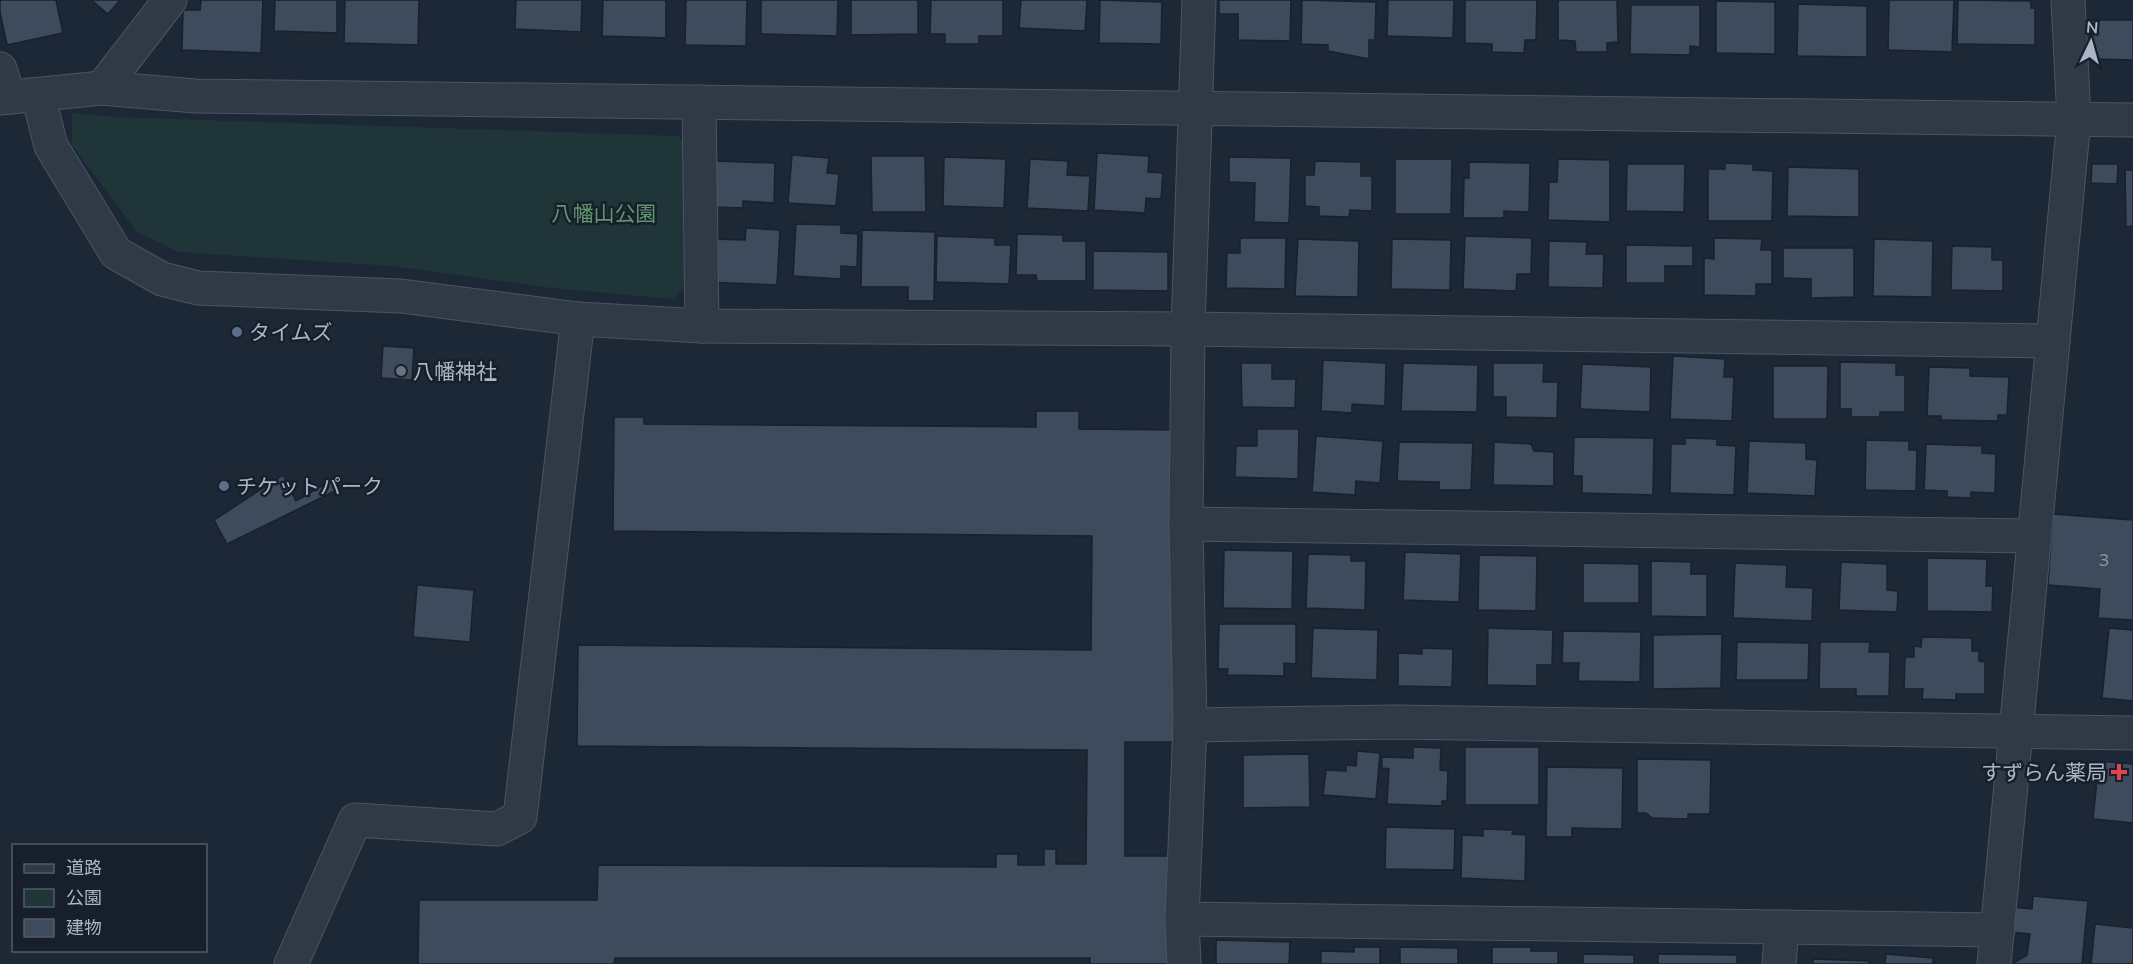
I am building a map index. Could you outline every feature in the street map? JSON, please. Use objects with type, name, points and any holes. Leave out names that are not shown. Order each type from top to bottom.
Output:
[{"type":"street","points":[[102,88],[170,0]]},
{"type":"street","points":[[1184,964],[1182,918],[1190,725],[1186,524],[1188,329],[1199,0]]},
{"type":"street","points":[[1994,964],[2074,119],[2068,0]]},
{"type":"street","points":[[12,90],[102,88],[195,96],[2133,120]]},
{"type":"street","points":[[12,90],[51,146],[116,252],[162,279],[198,288],[401,296],[578,319],[702,326],[1188,329],[2053,341]]},
{"type":"street","points":[[699,102],[702,326]]},
{"type":"street","points":[[291,964],[355,820],[497,829],[520,817],[578,319]]},
{"type":"street","points":[[1186,524],[2034,536]]},
{"type":"street","points":[[1190,725],[1396,722],[2133,733]]},
{"type":"street","points":[[1182,918],[1998,930]]},
{"type":"street","points":[[1779,964],[1782,927]]},
{"type":"green space","name":"八幡山公園","points":[[72,113],[116,117],[678,136],[689,148],[686,285],[673,299],[551,288],[392,266],[179,252],[137,232],[72,145]]},
{"type":"building","points":[[0,0],[56,0],[63,33],[7,45],[0,12]]},
{"type":"building","points":[[91,0],[120,0],[108,14]]},
{"type":"building","points":[[201,0],[263,0],[261,53],[182,50],[183,10],[200,10]]},
{"type":"building","points":[[275,0],[337,0],[337,33],[274,31]]},
{"type":"building","points":[[345,0],[419,0],[418,45],[344,43]]},
{"type":"building","points":[[516,0],[582,0],[581,32],[515,29]]},
{"type":"building","points":[[603,0],[666,0],[666,38],[602,36]]},
{"type":"building","points":[[686,0],[747,0],[746,46],[685,45]]},
{"type":"building","points":[[761,0],[838,0],[837,36],[761,34]]},
{"type":"building","points":[[851,0],[918,0],[918,34],[851,35]]},
{"type":"building","points":[[931,0],[1003,0],[1003,36],[979,36],[979,44],[945,44],[945,34],[930,34]]},
{"type":"building","points":[[1021,0],[1087,0],[1085,31],[1019,28]]},
{"type":"building","points":[[1100,0],[1162,2],[1161,44],[1099,43]]},
{"type":"building","points":[[1219,0],[1291,0],[1290,41],[1238,40],[1238,14],[1219,14]]},
{"type":"building","points":[[1302,0],[1376,2],[1375,40],[1369,40],[1369,59],[1328,51],[1328,45],[1301,44]]},
{"type":"building","points":[[1388,0],[1454,0],[1453,38],[1387,36]]},
{"type":"building","points":[[1465,0],[1537,0],[1536,40],[1525,40],[1524,53],[1492,52],[1492,44],[1465,43]]},
{"type":"building","points":[[1558,0],[1617,0],[1618,42],[1607,43],[1607,52],[1576,52],[1575,41],[1558,40]]},
{"type":"building","points":[[1889,0],[1954,0],[1952,52],[1888,50]]},
{"type":"building","points":[[1958,0],[2031,1],[2031,8],[2035,8],[2035,45],[1957,44]]},
{"type":"building","points":[[1716,1],[1775,2],[1775,54],[1716,53]]},
{"type":"building","points":[[1798,4],[1867,6],[1867,57],[1797,56]]},
{"type":"building","points":[[1631,5],[1700,5],[1700,47],[1690,46],[1690,55],[1630,54]]},
{"type":"building","points":[[2091,20],[2133,20],[2133,60],[2091,59]]},
{"type":"building","points":[[1097,153],[1149,156],[1148,172],[1163,173],[1161,199],[1146,198],[1145,213],[1094,210]]},
{"type":"building","points":[[792,155],[829,158],[827,173],[839,174],[836,206],[788,203]]},
{"type":"building","points":[[871,156],[925,156],[926,212],[872,212]]},
{"type":"building","points":[[944,157],[1006,159],[1004,208],[943,206]]},
{"type":"building","points":[[1229,157],[1291,158],[1289,223],[1254,222],[1255,183],[1229,182]]},
{"type":"building","points":[[1030,159],[1068,161],[1067,175],[1090,176],[1088,211],[1027,208]]},
{"type":"building","points":[[1395,159],[1452,159],[1451,214],[1395,214]]},
{"type":"building","points":[[1558,159],[1610,160],[1610,222],[1548,220],[1549,182],[1557,182]]},
{"type":"building","points":[[714,161],[775,163],[774,203],[743,201],[743,208],[713,207]]},
{"type":"building","points":[[1315,161],[1361,162],[1361,176],[1372,176],[1372,211],[1350,210],[1349,217],[1319,216],[1319,207],[1305,206],[1305,175],[1314,175]]},
{"type":"building","points":[[1469,162],[1530,163],[1529,212],[1504,211],[1504,218],[1463,218],[1464,178],[1469,178]]},
{"type":"building","points":[[1725,163],[1753,164],[1753,170],[1773,171],[1772,221],[1708,221],[1708,169],[1725,169]]},
{"type":"building","points":[[1627,164],[1685,164],[1684,212],[1626,211]]},
{"type":"building","points":[[2092,164],[2118,164],[2117,184],[2091,183]]},
{"type":"building","points":[[1788,167],[1859,169],[1859,217],[1787,216]]},
{"type":"building","points":[[2125,170],[2133,170],[2133,226],[2126,227]]},
{"type":"building","points":[[796,224],[841,225],[841,233],[858,234],[857,267],[841,266],[841,279],[793,276]]},
{"type":"building","points":[[746,228],[780,230],[777,285],[710,282],[712,239],[745,240]]},
{"type":"building","points":[[862,230],[935,232],[934,301],[908,301],[908,287],[861,287]]},
{"type":"building","points":[[1017,234],[1063,235],[1063,241],[1086,241],[1086,281],[1037,281],[1036,275],[1016,275]]},
{"type":"building","points":[[937,236],[995,238],[995,245],[1011,245],[1009,284],[936,282]]},
{"type":"building","points":[[1465,236],[1532,238],[1531,274],[1517,274],[1516,291],[1463,289]]},
{"type":"building","points":[[1240,238],[1286,238],[1285,289],[1226,288],[1227,253],[1240,253]]},
{"type":"building","points":[[1714,238],[1762,239],[1761,250],[1772,250],[1772,284],[1756,284],[1756,296],[1704,295],[1704,258],[1714,259]]},
{"type":"building","points":[[1298,239],[1359,241],[1358,297],[1295,296]]},
{"type":"building","points":[[1392,239],[1451,240],[1450,290],[1391,289]]},
{"type":"building","points":[[1874,239],[1933,241],[1932,297],[1873,296]]},
{"type":"building","points":[[1549,241],[1587,242],[1586,254],[1604,254],[1603,288],[1548,287]]},
{"type":"building","points":[[1626,245],[1693,246],[1693,266],[1665,266],[1665,283],[1626,283]]},
{"type":"building","points":[[1952,246],[1992,247],[1992,260],[2003,260],[2003,291],[1951,290]]},
{"type":"building","points":[[1783,248],[1854,248],[1854,297],[1811,298],[1811,279],[1783,278]]},
{"type":"building","points":[[1093,251],[1168,252],[1168,291],[1093,290]]},
{"type":"building","points":[[383,346],[414,348],[412,380],[381,378]]},
{"type":"building","points":[[1673,356],[1725,359],[1724,377],[1734,377],[1732,421],[1670,419]]},
{"type":"building","points":[[1323,360],[1386,363],[1385,406],[1352,404],[1352,413],[1321,411]]},
{"type":"building","points":[[1840,362],[1896,363],[1896,375],[1905,375],[1905,412],[1880,412],[1880,417],[1851,417],[1851,409],[1840,409]]},
{"type":"building","points":[[1241,363],[1272,363],[1272,379],[1296,379],[1295,408],[1242,407]]},
{"type":"building","points":[[1403,363],[1478,365],[1477,412],[1401,411]]},
{"type":"building","points":[[1493,363],[1544,363],[1543,382],[1558,382],[1557,418],[1506,417],[1506,397],[1493,397]]},
{"type":"building","points":[[1582,364],[1651,367],[1650,412],[1580,409]]},
{"type":"building","points":[[1773,366],[1828,366],[1827,419],[1773,419]]},
{"type":"building","points":[[1929,367],[1970,368],[1970,376],[2009,377],[2007,415],[1998,415],[1998,421],[1941,420],[1941,416],[1927,416]]},
{"type":"building","points":[[1036,411],[1079,411],[1079,429],[1182,430],[1188,742],[1125,742],[1125,856],[1179,856],[1179,964],[1090,964],[1090,958],[615,958],[614,964],[418,964],[419,900],[597,900],[598,865],[996,867],[996,854],[1018,854],[1018,865],[1044,865],[1044,849],[1056,849],[1056,864],[1086,864],[1087,750],[577,746],[578,645],[1091,650],[1092,536],[613,531],[614,417],[644,417],[644,424],[1036,427]]},
{"type":"building","points":[[1257,429],[1299,429],[1298,479],[1235,477],[1236,446],[1257,446]]},
{"type":"building","points":[[1316,436],[1383,441],[1380,483],[1356,481],[1355,495],[1312,492]]},
{"type":"building","points":[[1574,437],[1654,438],[1653,495],[1582,493],[1582,476],[1573,476]]},
{"type":"building","points":[[1685,438],[1717,439],[1717,445],[1736,446],[1734,495],[1670,493],[1671,444],[1685,444]]},
{"type":"building","points":[[1866,440],[1909,441],[1909,450],[1917,450],[1916,491],[1865,490]]},
{"type":"building","points":[[1749,441],[1806,443],[1806,459],[1817,460],[1815,496],[1747,493]]},
{"type":"building","points":[[1399,442],[1473,443],[1471,490],[1439,490],[1439,482],[1397,481]]},
{"type":"building","points":[[1494,442],[1531,444],[1534,451],[1554,452],[1554,486],[1493,485]]},
{"type":"building","points":[[1926,444],[1982,446],[1982,453],[1996,454],[1995,493],[1971,492],[1971,498],[1947,497],[1947,491],[1924,490]]},
{"type":"building","points":[[283,475],[296,501],[332,480],[339,489],[227,544],[214,520]]},
{"type":"building","points":[[2053,514],[2133,520],[2133,620],[2098,618],[2100,589],[2048,585]]},
{"type":"building","points":[[1224,550],[1293,551],[1292,609],[1223,608]]},
{"type":"building","points":[[1405,552],[1461,554],[1459,602],[1403,600]]},
{"type":"building","points":[[1308,554],[1351,555],[1351,561],[1366,561],[1365,610],[1306,608]]},
{"type":"building","points":[[1479,555],[1537,556],[1536,611],[1478,610]]},
{"type":"building","points":[[1927,558],[1987,559],[1986,586],[1993,586],[1992,612],[1927,611]]},
{"type":"building","points":[[1651,561],[1691,562],[1691,574],[1707,574],[1707,617],[1651,616]]},
{"type":"building","points":[[1841,562],[1887,564],[1887,590],[1898,591],[1897,612],[1839,610]]},
{"type":"building","points":[[1583,563],[1639,564],[1639,603],[1583,603]]},
{"type":"building","points":[[1735,563],[1787,565],[1786,587],[1813,588],[1812,621],[1733,618]]},
{"type":"building","points":[[417,585],[474,590],[470,642],[413,637]]},
{"type":"building","points":[[1219,624],[1296,624],[1296,664],[1284,663],[1284,676],[1227,675],[1228,669],[1218,669]]},
{"type":"building","points":[[1313,628],[1378,630],[1377,680],[1311,678]]},
{"type":"building","points":[[1488,628],[1553,630],[1552,665],[1537,665],[1537,686],[1487,685]]},
{"type":"building","points":[[2109,628],[2133,630],[2133,701],[2102,698]]},
{"type":"building","points":[[1563,631],[1641,632],[1640,682],[1578,681],[1579,663],[1562,663]]},
{"type":"building","points":[[1722,634],[1721,688],[1653,689],[1653,635]]},
{"type":"building","points":[[1922,637],[1972,638],[1972,651],[1979,651],[1979,661],[1985,662],[1985,694],[1956,694],[1956,700],[1922,699],[1923,689],[1904,689],[1905,657],[1914,657],[1914,646],[1921,647]]},
{"type":"building","points":[[1737,642],[1809,643],[1808,680],[1736,680]]},
{"type":"building","points":[[1820,642],[1870,642],[1869,652],[1890,652],[1889,696],[1856,696],[1856,689],[1819,689]]},
{"type":"building","points":[[1422,648],[1453,649],[1452,687],[1398,686],[1398,653],[1422,654]]},
{"type":"building","points":[[1413,747],[1441,748],[1440,770],[1448,771],[1447,801],[1442,801],[1442,806],[1387,804],[1389,769],[1382,768],[1382,757],[1413,758]]},
{"type":"building","points":[[1465,747],[1539,747],[1539,805],[1465,805]]},
{"type":"building","points":[[1357,751],[1380,753],[1376,799],[1323,795],[1326,770],[1346,771],[1346,765],[1356,766]]},
{"type":"building","points":[[1309,754],[1310,807],[1243,808],[1243,755]]},
{"type":"building","points":[[1637,759],[1711,760],[1710,814],[1688,814],[1688,819],[1652,818],[1646,813],[1637,813]]},
{"type":"building","points":[[2099,761],[2133,764],[2133,823],[2093,819]]},
{"type":"building","points":[[1547,767],[1623,768],[1622,829],[1572,828],[1572,837],[1546,837]]},
{"type":"building","points":[[1386,827],[1455,829],[1454,870],[1385,869]]},
{"type":"building","points":[[1483,829],[1513,830],[1512,834],[1526,835],[1525,881],[1461,878],[1462,835],[1483,836]]},
{"type":"building","points":[[2033,896],[2088,901],[2082,964],[2012,964],[2027,955],[2030,934],[2009,932],[2012,907],[2032,909]]},
{"type":"building","points":[[2095,924],[2133,928],[2133,964],[2091,964]]},
{"type":"building","points":[[1216,940],[1290,942],[1289,964],[1216,964]]},
{"type":"building","points":[[1354,947],[1380,947],[1380,964],[1321,964],[1321,951],[1354,952]]},
{"type":"building","points":[[1400,947],[1458,948],[1458,964],[1400,964]]},
{"type":"building","points":[[1492,947],[1531,947],[1531,951],[1558,951],[1558,964],[1492,964]]},
{"type":"building","points":[[1583,954],[1634,955],[1634,964],[1583,964]]},
{"type":"building","points":[[1658,954],[1737,955],[1737,964],[1658,964]]},
{"type":"building","points":[[1886,954],[1933,958],[1933,964],[1885,964]]},
{"type":"building","points":[[1813,959],[1869,961],[1869,964],[1813,964]]},
{"type":"place","name":"タイムズ","points":[[237,332]]},
{"type":"place","name":"八幡神社","points":[[401,371]]},
{"type":"place","name":"チケットパーク","points":[[224,486]]},
{"type":"place","name":"すずらん薬局","points":[[2119,772]]}]
